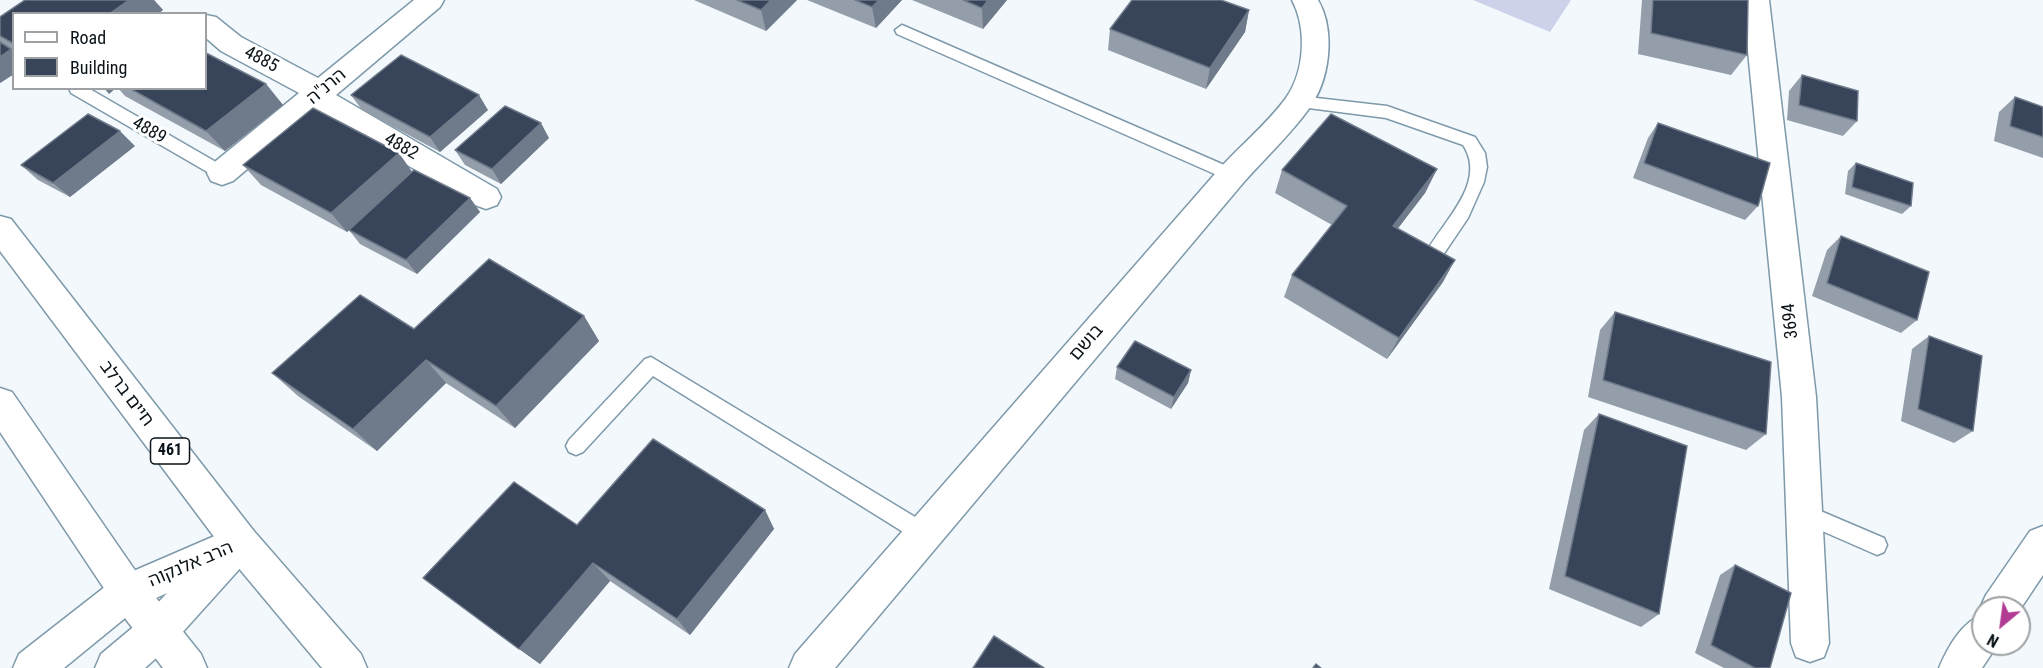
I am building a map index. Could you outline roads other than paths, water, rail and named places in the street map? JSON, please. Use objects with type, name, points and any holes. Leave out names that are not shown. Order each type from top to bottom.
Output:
[{"type":"street","points":[[195,12],[210,0]]},
{"type":"street","name":"הרנ\"ה","points":[[222,173],[431,0]]},
{"type":"street","name":"בושם","points":[[809,668],[1232,175],[1299,102],[1312,68],[1317,40],[1312,14],[1305,0]]},
{"type":"street","name":"3694","points":[[1756,0],[1799,397],[1810,643]]},
{"type":"street","name":"4885","points":[[207,25],[231,44],[320,92]]},
{"type":"street","name":"4882","points":[[320,92],[325,103],[486,197]]},
{"type":"street","name":"חיים ברלב","points":[[0,228],[240,542],[347,668]]},
{"type":"street","points":[[0,403],[128,592],[187,668]]},
{"type":"street","name":"הרב אלנקוה","points":[[33,668],[128,592],[240,542]]},
{"type":"street","name":"הרב אלנקוה","points":[[115,668],[158,631],[240,542]]},
{"type":"street","points":[[2007,596],[2043,543]]},
{"type":"street","points":[[1959,668],[1971,650]]},
{"type":"lane","points":[[902,30],[1232,175]]},
{"type":"lane","name":"4889","points":[[78,90],[222,173]]},
{"type":"lane","points":[[1299,102],[1387,112],[1469,141],[1478,149],[1480,165],[1469,203],[1435,253]]},
{"type":"lane","points":[[576,446],[651,365],[923,533]]},
{"type":"lane","points":[[1804,513],[1877,545]]}]
